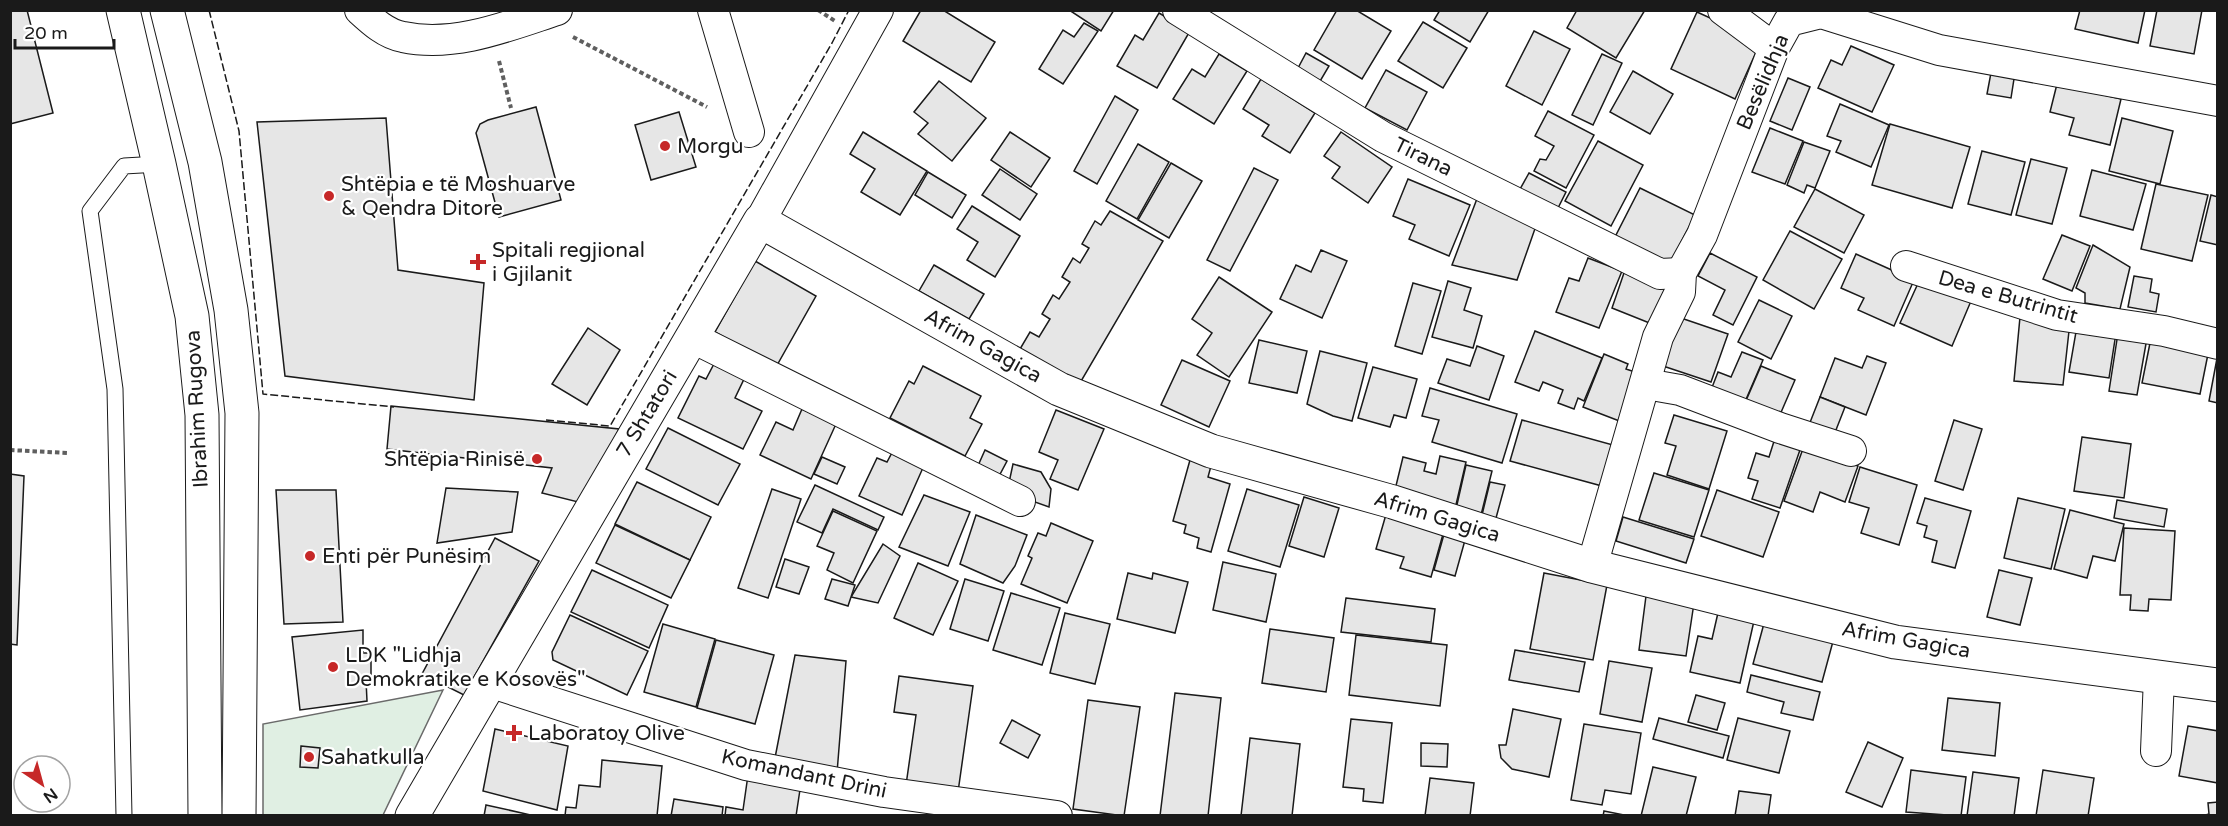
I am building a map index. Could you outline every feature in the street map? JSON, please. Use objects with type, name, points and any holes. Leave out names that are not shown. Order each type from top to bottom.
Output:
[{"type":"street","name":"Ibrahim Rugova","points":[[123,10],[192,316],[202,415],[205,816]]},
{"type":"street","name":"Ibrahim Rugova","points":[[167,10],[205,162],[231,310],[242,413],[239,816]]},
{"type":"street","points":[[360,10],[387,31],[402,37],[457,38],[492,32],[546,14]]},
{"type":"street","points":[[713,10],[749,132]]},
{"type":"street","name":"7 Shtatori","points":[[412,816],[693,338],[878,10]]},
{"type":"street","name":"Tirana","points":[[1178,10],[1383,137],[1660,274],[1681,273]]},
{"type":"street","points":[[1723,10],[1774,48]]},
{"type":"street","name":"Besëlidhja","points":[[1592,566],[1658,338],[1680,292],[1681,273],[1702,235],[1774,48],[1789,21],[1821,13],[1939,50],[2217,101]]},
{"type":"street","name":"Afrim Gagica","points":[[760,221],[1070,393],[1211,451],[1393,502],[1592,566],[1895,642],[2217,685]]},
{"type":"street","name":"Dea e Butrintit","points":[[1906,266],[2057,315],[2164,332],[2217,344]]},
{"type":"street","points":[[693,338],[1020,501]]},
{"type":"street","points":[[1646,384],[1680,390],[1780,428],[1851,451]]},
{"type":"street","points":[[2156,751],[2159,677]]},
{"type":"street","name":"Komandant Drini","points":[[489,682],[746,765],[884,792],[1057,816]]},
{"type":"lane","points":[[124,816],[115,389],[90,211],[124,166],[159,164]]},
{"type":"path","points":[[546,14],[729,118],[749,132]]},
{"type":"path","points":[[492,32],[511,108]]},
{"type":"path","points":[[10,450],[68,453]]},
{"type":"green space","points":[[443,690],[383,815],[263,815],[263,724]]},
{"type":"building","points":[[10,10],[27,10],[53,113],[10,124]]},
{"type":"building","points":[[921,10],[943,10],[995,42],[971,82],[903,41]]},
{"type":"building","points":[[1069,10],[1114,10],[1101,31]]},
{"type":"building","points":[[1337,10],[1356,10],[1391,31],[1362,79],[1314,50]]},
{"type":"building","points":[[1440,10],[1489,10],[1470,42],[1434,20]]},
{"type":"building","points":[[1577,10],[1645,10],[1616,58],[1567,28]]},
{"type":"building","points":[[2080,10],[2145,10],[2138,43],[2075,29]]},
{"type":"building","points":[[2157,10],[2202,10],[2194,54],[2150,46]]},
{"type":"building","points":[[1697,12],[1761,41],[1735,99],[1671,69]]},
{"type":"building","points":[[1159,13],[1190,31],[1157,88],[1117,66],[1135,35],[1143,40]]},
{"type":"building","points":[[1423,22],[1467,48],[1443,88],[1398,61]]},
{"type":"building","points":[[1084,23],[1098,31],[1063,84],[1039,69],[1063,30],[1074,37]]},
{"type":"building","points":[[1534,31],[1570,49],[1542,105],[1506,86]]},
{"type":"building","points":[[1851,46],[1894,65],[1872,112],[1818,88],[1831,60],[1842,65]]},
{"type":"building","points":[[1306,53],[1329,66],[1319,83],[1297,70]]},
{"type":"building","points":[[1219,54],[1247,71],[1214,124],[1173,99],[1192,69],[1205,77]]},
{"type":"building","points":[[1602,54],[1622,63],[1593,125],[1572,115]]},
{"type":"building","points":[[1993,62],[2016,66],[2011,98],[1987,94]]},
{"type":"building","points":[[1386,70],[1427,92],[1407,130],[1365,108]]},
{"type":"building","points":[[1633,71],[1673,94],[1650,134],[1610,112]]},
{"type":"building","points":[[1788,78],[1810,87],[1792,130],[1770,121]]},
{"type":"building","points":[[1261,79],[1315,113],[1290,153],[1262,136],[1269,125],[1243,109]]},
{"type":"building","points":[[939,81],[986,118],[952,161],[918,134],[928,123],[914,112]]},
{"type":"building","points":[[2057,84],[2121,99],[2110,145],[2069,135],[2074,118],[2050,112]]},
{"type":"building","points":[[1115,96],[1138,110],[1097,184],[1074,171]]},
{"type":"building","points":[[1840,104],[1889,125],[1871,167],[1836,152],[1841,141],[1827,136]]},
{"type":"building","points":[[536,107],[561,200],[499,217],[476,133],[480,124],[488,120]]},
{"type":"building","points":[[1548,111],[1594,135],[1566,188],[1534,171],[1540,159],[1546,160],[1554,146],[1535,136]]},
{"type":"building","name":"Morgu","points":[[679,112],[696,167],[651,180],[635,125]]},
{"type":"building","name":"Shtëpia e të Moshuarve & Qendra Ditore","points":[[386,118],[398,270],[484,283],[474,400],[285,376],[257,122]]},
{"type":"building","points":[[2122,118],[2173,131],[2160,184],[2109,171]]},
{"type":"building","points":[[1890,124],[1970,147],[1952,208],[1872,185]]},
{"type":"building","points":[[1770,128],[1803,141],[1785,184],[1752,172]]},
{"type":"building","points":[[863,132],[927,171],[900,215],[861,192],[875,169],[850,154]]},
{"type":"building","points":[[1010,132],[1050,158],[1031,187],[991,160]]},
{"type":"building","points":[[1341,132],[1392,167],[1368,203],[1332,178],[1340,167],[1324,156]]},
{"type":"building","points":[[1598,141],[1643,165],[1611,226],[1565,201]]},
{"type":"building","points":[[1804,142],[1830,151],[1815,188],[1807,185],[1804,193],[1787,185]]},
{"type":"building","points":[[1138,144],[1169,162],[1137,219],[1106,201]]},
{"type":"building","points":[[1982,151],[2025,162],[2011,215],[1968,204]]},
{"type":"building","points":[[2031,159],[2067,168],[2052,224],[2016,215]]},
{"type":"building","points":[[1171,163],[1202,181],[1169,238],[1138,220]]},
{"type":"building","points":[[1254,168],[1278,180],[1230,271],[1207,260]]},
{"type":"building","points":[[1000,169],[1037,194],[1020,220],[982,195]]},
{"type":"building","points":[[2092,170],[2146,184],[2133,230],[2080,216]]},
{"type":"building","points":[[928,172],[966,195],[952,218],[915,195]]},
{"type":"building","points":[[1529,173],[1566,192],[1557,210],[1519,191]]},
{"type":"building","points":[[1408,179],[1470,205],[1449,256],[1409,239],[1415,225],[1393,216]]},
{"type":"building","points":[[2156,184],[2208,195],[2192,261],[2141,249]]},
{"type":"building","points":[[1640,188],[1695,215],[1669,266],[1614,239]]},
{"type":"building","points":[[1815,189],[1864,215],[1844,253],[1794,227]]},
{"type":"building","points":[[2211,195],[2218,197],[2218,245],[2200,241]]},
{"type":"building","points":[[1478,196],[1537,223],[1517,280],[1452,265]]},
{"type":"building","points":[[972,206],[1020,236],[995,277],[967,260],[978,242],[957,229]]},
{"type":"building","points":[[1110,211],[1163,241],[1080,383],[1020,349],[1030,332],[1039,337],[1050,319],[1042,314],[1053,295],[1059,299],[1070,282],[1062,277],[1073,258],[1080,263],[1089,248],[1082,244],[1095,221],[1101,225]]},
{"type":"building","points":[[1790,231],[1842,259],[1814,309],[1763,280]]},
{"type":"building","points":[[2062,235],[2090,246],[2072,291],[2043,279]]},
{"type":"building","points":[[2093,245],[2130,267],[2120,309],[2085,303],[2085,293],[2076,288]]},
{"type":"building","points":[[1321,250],[1347,261],[1322,318],[1280,299],[1296,265],[1311,272]]},
{"type":"building","points":[[1710,253],[1757,277],[1733,325],[1713,315],[1725,290],[1698,276]]},
{"type":"building","points":[[1856,254],[1914,280],[1894,326],[1858,310],[1864,298],[1841,288]]},
{"type":"building","points":[[1588,258],[1622,271],[1599,328],[1556,312],[1569,278],[1579,281]]},
{"type":"building","points":[[755,261],[816,296],[776,367],[715,332]]},
{"type":"building","points":[[934,265],[984,294],[969,319],[919,291]]},
{"type":"building","points":[[1626,267],[1671,292],[1657,326],[1612,308]]},
{"type":"building","points":[[2134,276],[2152,279],[2150,292],[2159,294],[2156,312],[2128,307]]},
{"type":"building","points":[[1219,277],[1272,312],[1229,377],[1197,355],[1212,333],[1192,319]]},
{"type":"building","points":[[1920,279],[1971,301],[1952,346],[1900,323]]},
{"type":"building","points":[[1448,281],[1471,288],[1464,310],[1482,316],[1473,348],[1432,337]]},
{"type":"building","points":[[1413,283],[1441,291],[1422,354],[1395,346]]},
{"type":"building","points":[[1759,300],[1792,316],[1771,359],[1738,342]]},
{"type":"building","points":[[1678,317],[1728,334],[1711,382],[1660,365]]},
{"type":"building","points":[[2020,317],[2070,322],[2063,385],[2014,381]]},
{"type":"building","points":[[2077,326],[2116,333],[2109,378],[2069,372]]},
{"type":"building","points":[[588,328],[620,350],[587,405],[552,384]]},
{"type":"building","points":[[1535,331],[1602,358],[1584,401],[1578,398],[1574,409],[1558,403],[1563,390],[1543,382],[1539,391],[1515,382]]},
{"type":"building","points":[[2118,333],[2147,338],[2137,395],[2109,391]]},
{"type":"building","points":[[2151,338],[2209,349],[2200,394],[2142,383]]},
{"type":"building","points":[[1259,340],[1307,351],[1297,393],[1249,383]]},
{"type":"building","points":[[1477,346],[1504,356],[1489,400],[1438,383],[1447,359],[1470,366]]},
{"type":"building","points":[[1320,351],[1367,363],[1352,421],[1333,416],[1307,404]]},
{"type":"building","points":[[1742,352],[1763,360],[1744,404],[1711,390],[1718,372],[1731,377]]},
{"type":"building","points":[[2218,353],[2218,403],[2209,401]]},
{"type":"building","points":[[1604,354],[1628,364],[1626,369],[1641,374],[1622,422],[1583,407]]},
{"type":"building","points":[[1867,356],[1886,363],[1866,415],[1820,397],[1835,358],[1862,368]]},
{"type":"building","points":[[1182,360],[1230,381],[1209,427],[1161,405]]},
{"type":"building","points":[[715,362],[745,377],[735,398],[762,411],[743,449],[678,418],[699,376],[706,379]]},
{"type":"building","points":[[923,366],[981,396],[970,418],[982,424],[965,456],[890,418],[909,381],[914,384]]},
{"type":"building","points":[[1761,366],[1795,380],[1779,417],[1745,403]]},
{"type":"building","points":[[1373,367],[1417,379],[1406,418],[1394,415],[1390,427],[1358,418]]},
{"type":"building","points":[[1430,388],[1517,414],[1502,463],[1432,442],[1439,420],[1422,416]]},
{"type":"building","points":[[1820,397],[1845,407],[1834,435],[1809,425]]},
{"type":"building","name":"Shtëpia Rinisë","points":[[391,406],[619,429],[582,503],[542,493],[552,468],[387,449]]},
{"type":"building","points":[[802,409],[836,424],[811,479],[760,455],[776,422],[793,430]]},
{"type":"building","points":[[1056,410],[1104,429],[1078,490],[1050,479],[1058,460],[1039,452]]},
{"type":"building","points":[[1674,415],[1727,431],[1709,489],[1667,475],[1676,446],[1665,443]]},
{"type":"building","points":[[1522,420],[1613,445],[1602,486],[1510,461]]},
{"type":"building","points":[[1954,420],[1982,429],[1963,490],[1935,481]]},
{"type":"building","points":[[668,428],[740,464],[718,505],[646,469]]},
{"type":"building","points":[[1776,435],[1802,444],[1780,508],[1752,499],[1758,481],[1748,478],[1756,453],[1769,457]]},
{"type":"building","points":[[2082,437],[2131,444],[2124,498],[2074,491]]},
{"type":"building","points":[[1804,446],[1858,466],[1845,502],[1820,492],[1813,512],[1784,501]]},
{"type":"building","points":[[895,447],[926,461],[902,515],[859,496],[877,458],[887,462]]},
{"type":"building","points":[[985,450],[1007,461],[998,478],[977,468]]},
{"type":"building","points":[[1440,456],[1466,462],[1455,509],[1394,494],[1403,457],[1426,463],[1424,471],[1436,474]]},
{"type":"building","points":[[822,457],[845,467],[837,484],[814,474]]},
{"type":"building","points":[[1190,460],[1211,466],[1208,477],[1230,484],[1211,552],[1197,548],[1199,538],[1184,533],[1186,525],[1173,521]]},
{"type":"building","points":[[1013,464],[1041,472],[1051,489],[1049,507],[1007,492]]},
{"type":"building","points":[[1466,465],[1492,471],[1481,515],[1456,509]]},
{"type":"building","points":[[1860,467],[1917,485],[1899,545],[1861,533],[1869,508],[1849,502]]},
{"type":"building","points":[[1654,473],[1709,490],[1694,537],[1639,520]]},
{"type":"building","points":[[10,474],[24,476],[17,645],[10,644]]},
{"type":"building","points":[[637,482],[711,517],[690,560],[615,524]]},
{"type":"building","points":[[1490,482],[1505,485],[1496,518],[1482,515]]},
{"type":"building","points":[[815,485],[884,517],[878,530],[833,509],[822,533],[797,522]]},
{"type":"building","points":[[446,488],[518,492],[512,532],[437,543]]},
{"type":"building","points":[[772,489],[801,499],[768,598],[738,588]]},
{"type":"building","points":[[1247,489],[1299,505],[1280,567],[1228,551]]},
{"type":"building","name":"Enti për Punësim","points":[[276,490],[336,490],[343,622],[284,624]]},
{"type":"building","points":[[1717,490],[1779,512],[1763,557],[1701,536]]},
{"type":"building","points":[[924,495],[970,512],[948,566],[899,547]]},
{"type":"building","points":[[1304,497],[1339,508],[1324,557],[1289,546]]},
{"type":"building","points":[[1925,498],[1971,511],[1955,568],[1932,562],[1937,541],[1924,537],[1927,526],[1917,523]]},
{"type":"building","points":[[2018,498],[2065,509],[2051,569],[2004,558]]},
{"type":"building","points":[[2117,500],[2167,509],[2164,527],[2114,518]]},
{"type":"building","points":[[2070,510],[2124,524],[2115,561],[2093,556],[2087,578],[2054,569]]},
{"type":"building","points":[[833,511],[877,531],[853,583],[827,570],[834,553],[817,546]]},
{"type":"building","points":[[1387,511],[1445,527],[1431,577],[1400,568],[1404,557],[1376,549]]},
{"type":"building","points":[[976,515],[1027,535],[1015,566],[1003,583],[960,564]]},
{"type":"building","points":[[1623,517],[1694,539],[1686,563],[1616,541]]},
{"type":"building","points":[[1051,523],[1093,541],[1067,603],[1021,584],[1032,558],[1028,556],[1038,533],[1046,536]]},
{"type":"building","points":[[615,525],[690,560],[671,598],[596,563]]},
{"type":"building","points":[[1446,527],[1467,533],[1455,576],[1434,570]]},
{"type":"building","points":[[2124,528],[2175,531],[2171,600],[2149,599],[2148,611],[2130,610],[2131,595],[2120,595]]},
{"type":"building","points":[[495,538],[539,561],[464,695],[422,674]]},
{"type":"building","points":[[883,544],[900,556],[878,603],[851,597]]},
{"type":"building","points":[[785,559],[809,567],[799,594],[776,587]]},
{"type":"building","points":[[1223,562],[1276,574],[1266,622],[1213,610]]},
{"type":"building","points":[[918,563],[958,581],[933,635],[894,618]]},
{"type":"building","points":[[592,570],[668,605],[649,648],[571,612]]},
{"type":"building","points":[[1999,570],[2032,578],[2020,625],[1987,617]]},
{"type":"building","points":[[1128,573],[1152,579],[1153,573],[1188,582],[1175,633],[1117,619]]},
{"type":"building","points":[[1544,573],[1607,585],[1593,660],[1530,649]]},
{"type":"building","points":[[832,579],[855,585],[848,606],[825,599]]},
{"type":"building","points":[[965,579],[1004,591],[988,641],[950,629]]},
{"type":"building","points":[[1011,593],[1060,608],[1042,665],[993,650]]},
{"type":"building","points":[[1646,596],[1694,603],[1686,656],[1639,650]]},
{"type":"building","points":[[1346,598],[1435,609],[1431,642],[1341,632]]},
{"type":"building","points":[[1720,604],[1756,612],[1740,683],[1690,672],[1698,636],[1712,639]]},
{"type":"building","points":[[1065,613],[1110,624],[1095,684],[1050,673]]},
{"type":"building","points":[[570,615],[648,651],[627,695],[553,660],[552,652]]},
{"type":"building","points":[[1766,616],[1835,634],[1822,682],[1753,664]]},
{"type":"building","points":[[663,624],[715,639],[696,707],[644,692]]},
{"type":"building","points":[[1270,629],[1334,638],[1326,692],[1262,683]]},
{"type":"building","name":"LDK \"Lidhja Demokratike e Kosovës\"","points":[[363,630],[363,653],[371,653],[371,681],[366,680],[367,701],[300,710],[292,637]]},
{"type":"building","points":[[1356,635],[1447,645],[1440,706],[1349,695]]},
{"type":"building","points":[[716,640],[774,655],[755,724],[697,708]]},
{"type":"building","points":[[1515,650],[1585,662],[1579,692],[1509,680]]},
{"type":"building","points":[[795,655],[846,661],[837,773],[774,763]]},
{"type":"building","points":[[1609,661],[1652,668],[1642,722],[1600,714]]},
{"type":"building","points":[[1751,675],[1820,692],[1813,720],[1781,713],[1784,702],[1747,692]]},
{"type":"building","points":[[899,676],[973,686],[958,792],[906,785],[916,715],[894,712]]},
{"type":"building","points":[[1175,693],[1221,698],[1208,816],[1160,816]]},
{"type":"building","points":[[1696,695],[1725,703],[1717,730],[1688,722]]},
{"type":"building","points":[[1948,698],[2000,703],[1995,756],[1942,750]]},
{"type":"building","points":[[1088,700],[1140,707],[1124,816],[1073,809]]},
{"type":"building","points":[[1513,709],[1561,719],[1549,777],[1512,769],[1501,758],[1499,745],[1506,745]]},
{"type":"building","points":[[1659,718],[1729,736],[1723,758],[1653,739]]},
{"type":"building","points":[[1738,718],[1790,731],[1779,773],[1727,760]]},
{"type":"building","points":[[1351,719],[1392,723],[1383,803],[1363,801],[1364,789],[1343,787]]},
{"type":"building","points":[[1012,720],[1040,735],[1028,758],[1000,743]]},
{"type":"building","points":[[1584,724],[1641,733],[1631,794],[1605,790],[1602,805],[1571,800]]},
{"type":"building","points":[[2188,726],[2218,731],[2218,783],[2179,776]]},
{"type":"building","points":[[495,729],[568,746],[557,810],[483,791]]},
{"type":"building","points":[[1250,738],[1300,744],[1292,816],[1241,816]]},
{"type":"building","points":[[1868,742],[1903,758],[1882,807],[1846,792]]},
{"type":"building","points":[[1421,743],[1448,744],[1447,767],[1421,766]]},
{"type":"building","points":[[301,746],[320,748],[318,768],[300,767]]},
{"type":"building","points":[[602,760],[662,766],[657,816],[565,816],[566,807],[576,808],[579,785],[600,787]]},
{"type":"building","points":[[1653,767],[1696,777],[1686,816],[1641,816]]},
{"type":"building","points":[[1911,770],[1966,777],[1961,816],[1906,812]]},
{"type":"building","points":[[2043,770],[2094,778],[2088,816],[2036,816]]},
{"type":"building","points":[[1973,772],[2019,778],[2014,816],[1967,816]]},
{"type":"building","points":[[748,775],[801,783],[796,816],[725,816],[726,807],[743,810]]},
{"type":"building","points":[[1430,778],[1474,783],[1470,816],[1425,816]]},
{"type":"building","points":[[1739,791],[1771,795],[1768,816],[1735,816]]},
{"type":"building","points":[[674,799],[723,807],[722,816],[671,816]]},
{"type":"building","points":[[2218,802],[2218,816],[2202,816],[2209,814],[2208,803]]},
{"type":"building","points":[[486,805],[531,815],[531,816],[484,816]]},
{"type":"building","points":[[1604,811],[1629,816],[1603,816]]},
{"type":"fence","points":[[209,10],[239,131],[263,394],[394,407]]},
{"type":"fence","points":[[546,420],[610,426],[849,10]]},
{"type":"place","name":"Morgu","points":[[665,146]]},
{"type":"place","name":"Shtëpia e të Moshuarve & Qendra Ditore","points":[[329,196]]},
{"type":"place","name":"Spitali regjional i Gjilanit","points":[[478,262]]},
{"type":"place","name":"Shtëpia Rinisë","points":[[537,459]]},
{"type":"place","name":"Enti për Punësim","points":[[310,556]]},
{"type":"place","name":"LDK \"Lidhja Demokratike e Kosovës\"","points":[[333,667]]},
{"type":"place","name":"Laboratoy Olive","points":[[514,733]]},
{"type":"place","name":"Sahatkulla","points":[[309,757]]}]
